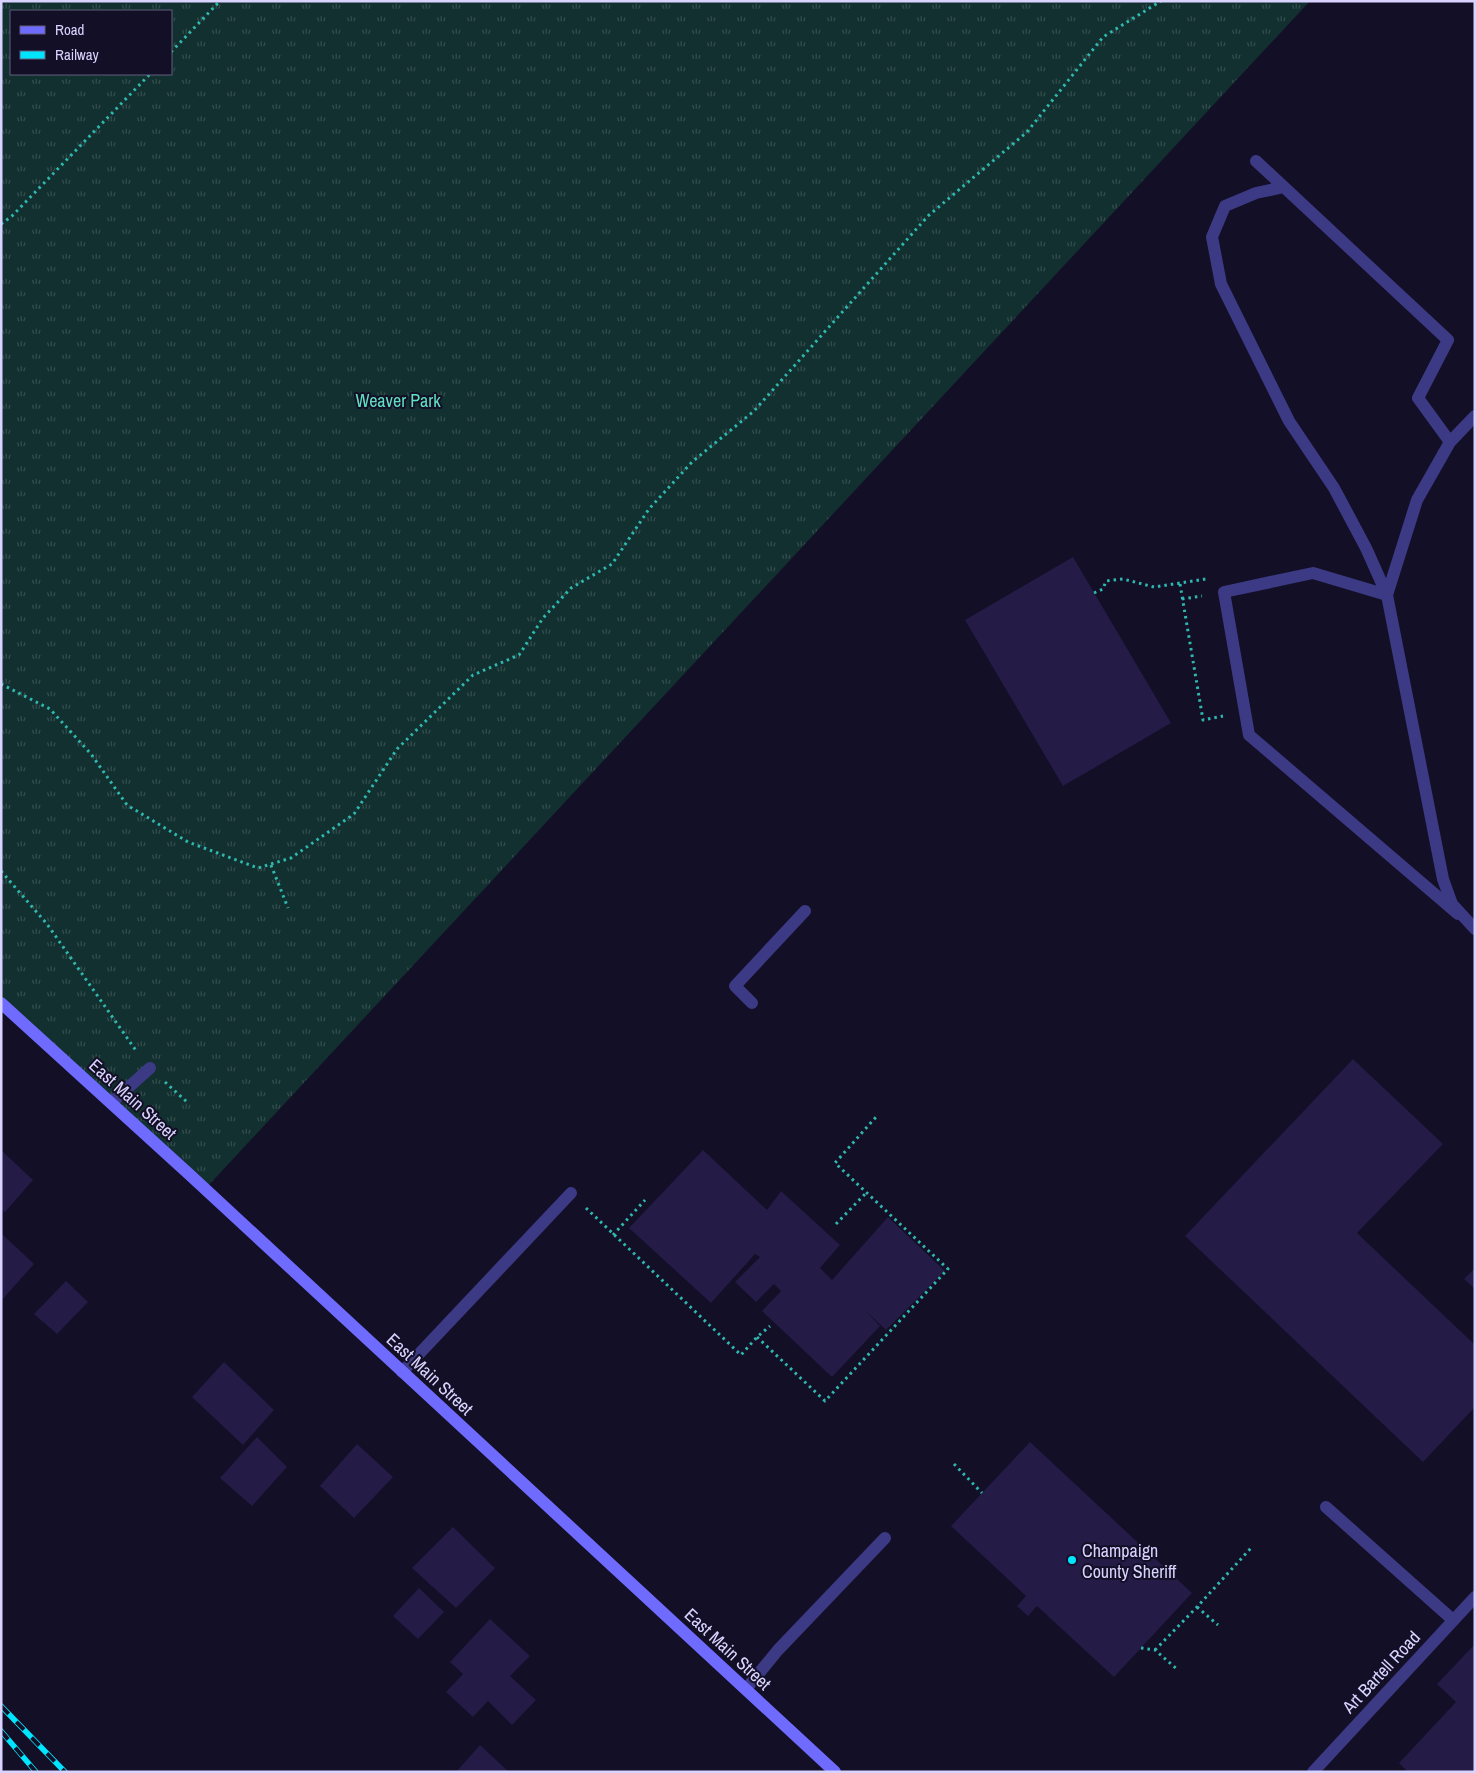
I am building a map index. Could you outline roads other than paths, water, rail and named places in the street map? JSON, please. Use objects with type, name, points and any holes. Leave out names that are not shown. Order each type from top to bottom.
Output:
[{"type":"main road","name":"East Main Street","points":[[1,1003],[835,1772]]},
{"type":"street","points":[[1256,161],[1448,340],[1418,398],[1450,442]]},
{"type":"street","points":[[1284,187],[1256,193],[1225,206],[1212,237],[1221,284],[1289,421],[1334,488],[1366,548],[1387,595],[1443,879],[1452,904],[1464,919]]},
{"type":"street","points":[[1387,595],[1417,500],[1450,442],[1475,416]]},
{"type":"street","points":[[1387,595],[1313,573],[1224,592],[1249,735],[1475,929]]},
{"type":"street","points":[[752,1003],[735,986],[806,911]]},
{"type":"street","points":[[111,1103],[150,1068]]},
{"type":"street","points":[[402,1372],[570,1193]]},
{"type":"street","points":[[1326,1508],[1453,1620]]},
{"type":"street","points":[[746,1689],[778,1650],[885,1538]]},
{"type":"street","name":"Art Bartell Road","points":[[1312,1772],[1475,1597]]},
{"type":"railway","points":[[1,1706],[65,1772]]},
{"type":"railway","points":[[1,1731],[36,1772]]},
{"type":"place","name":"Champaign County Sheriff","points":[[1072,1560]]},
{"type":"park label","name":"Weaver Park","points":[[398,400]]}]
